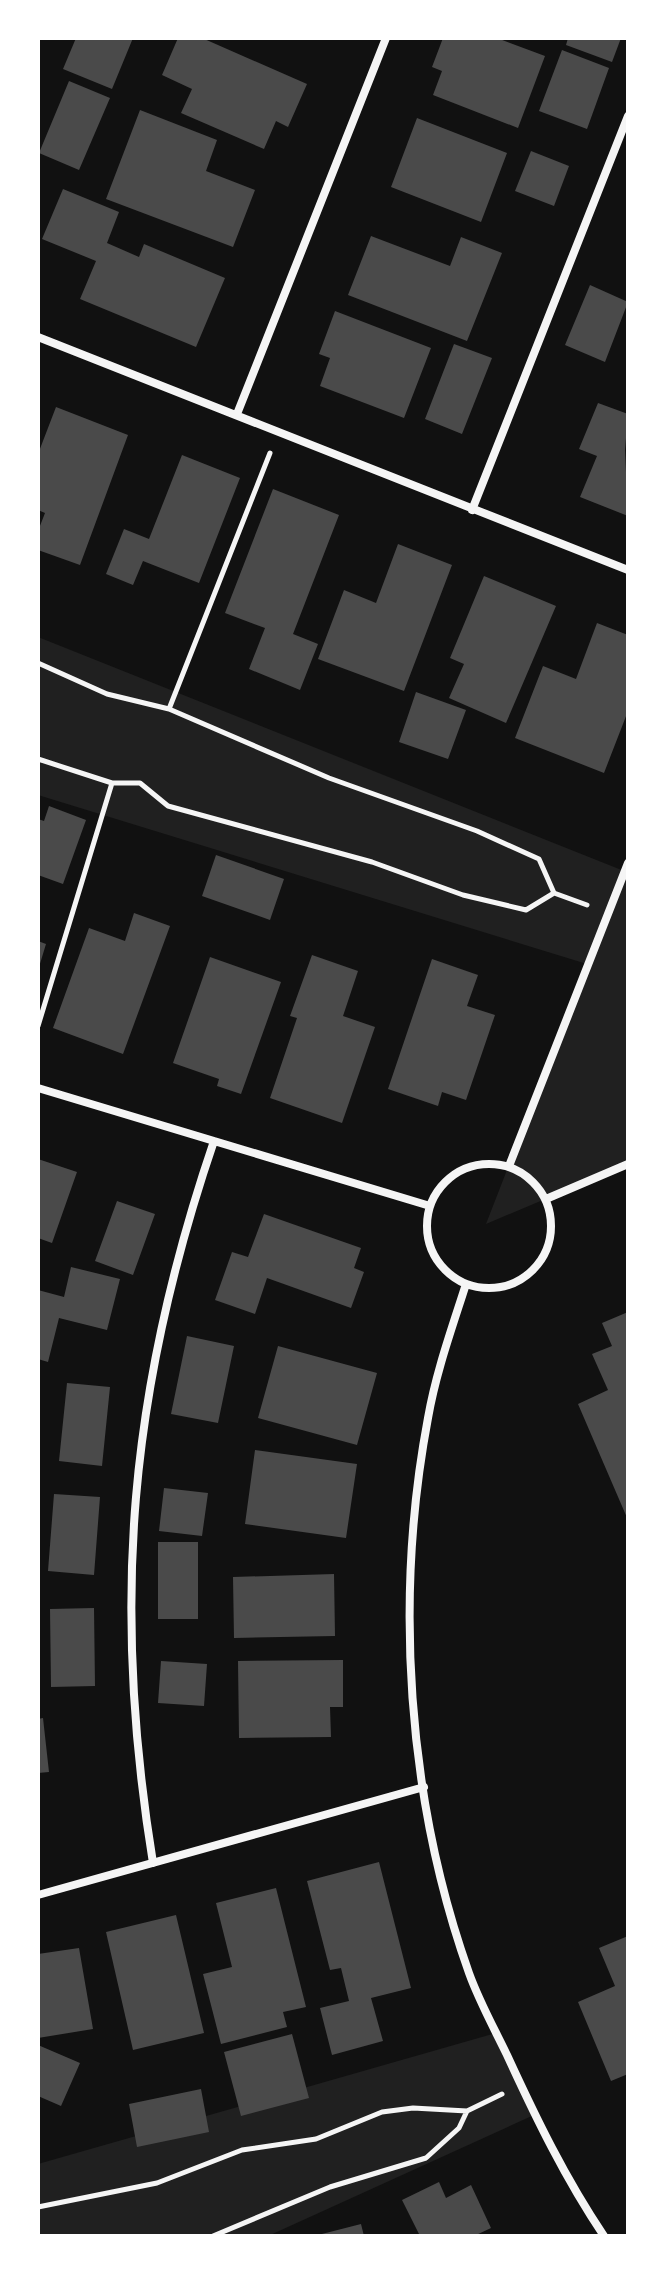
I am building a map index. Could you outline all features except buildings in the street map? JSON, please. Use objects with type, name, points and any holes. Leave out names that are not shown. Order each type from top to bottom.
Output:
[{"type":"street","points":[[237,414],[386,38]]},
{"type":"street","points":[[472,510],[628,116]]},
{"type":"street","points":[[38,337],[628,570]]},
{"type":"street","points":[[509,1166],[628,863]]},
{"type":"street","points":[[38,1088],[430,1206]]},
{"type":"street","points":[[153,1863],[139,1774],[129,1656],[133,1524],[141,1439],[169,1286],[214,1141]]},
{"type":"street","points":[[490,1163],[509,1166],[537,1184],[546,1199],[552,1219],[551,1241],[542,1260],[527,1276],[508,1285],[487,1289],[466,1284],[450,1275],[433,1252],[427,1225],[430,1206],[439,1189],[462,1170],[490,1163]]},
{"type":"street","points":[[546,1199],[628,1164]]},
{"type":"street","points":[[466,1284],[428,1418],[416,1511],[409,1618],[424,1787],[442,1876],[469,1973],[553,2155],[604,2236]]},
{"type":"street","points":[[38,1895],[424,1787]]},
{"type":"path","points":[[169,709],[279,431]]},
{"type":"path","points":[[38,663],[107,694],[169,709],[329,778],[477,831],[539,859],[554,893],[608,913]]},
{"type":"path","points":[[38,759],[112,783],[140,783],[168,806],[372,862],[463,895],[526,910],[554,893]]},
{"type":"path","points":[[38,1026],[112,783]]},
{"type":"path","points":[[38,2207],[157,2183],[242,2150],[316,2139],[382,2112],[413,2108],[467,2111],[520,2085]]},
{"type":"path","points":[[213,2236],[330,2187],[426,2158],[459,2128],[467,2111]]},
{"type":"shaded area","points":[[38,637],[624,871],[628,863],[628,1164],[486,1224],[587,964],[38,795]]},
{"type":"shaded area","points":[[496,2033],[534,2115],[268,2236],[38,2236],[38,2164]]}]
